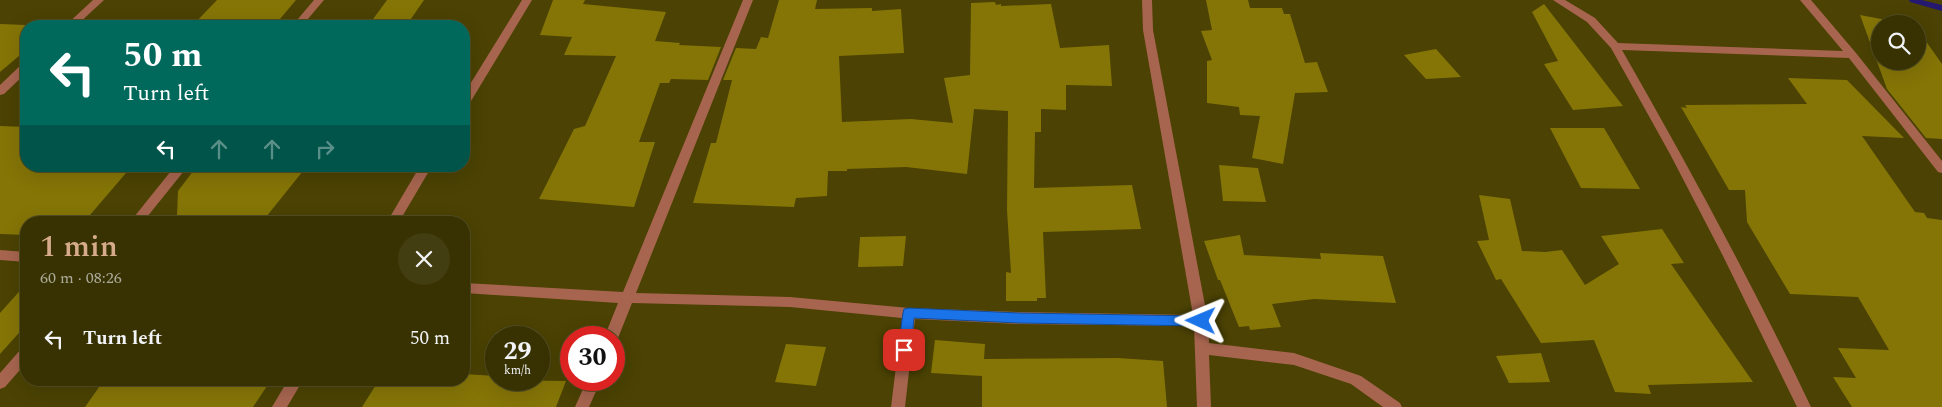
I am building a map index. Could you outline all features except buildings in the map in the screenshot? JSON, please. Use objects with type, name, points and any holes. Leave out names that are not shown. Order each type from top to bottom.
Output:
[{"type":"street","points":[[77,20],[99,0]]},
{"type":"street","points":[[302,20],[319,0]]},
{"type":"street","points":[[470,93],[527,0]]},
{"type":"street","points":[[617,326],[748,0]]},
{"type":"street","points":[[1147,0],[1148,30],[1201,321],[1204,407]]},
{"type":"street","points":[[1558,0],[1591,20],[1615,46],[1676,154],[1725,247],[1804,407]]},
{"type":"street","points":[[1805,0],[1852,55],[1942,169]]},
{"type":"street","points":[[1615,46],[1852,55]]},
{"type":"street","points":[[0,91],[20,73]]},
{"type":"street","points":[[141,216],[177,172]]},
{"type":"street","points":[[397,216],[422,172]]},
{"type":"street","points":[[0,255],[20,257]]},
{"type":"street","points":[[470,288],[628,298],[790,302],[909,313],[1019,318],[1201,321]]},
{"type":"street","points":[[898,407],[909,313]]},
{"type":"street","points":[[1202,348],[1294,359],[1356,380],[1395,407]]},
{"type":"street","points":[[0,383],[20,360]]},
{"type":"street","points":[[279,407],[292,386]]},
{"type":"street","points":[[582,407],[589,391]]},
{"type":"waterway","points":[[1913,0],[1942,8]]},
{"type":"route","points":[[904,350],[909,313],[1019,318],[1201,321]]}]
